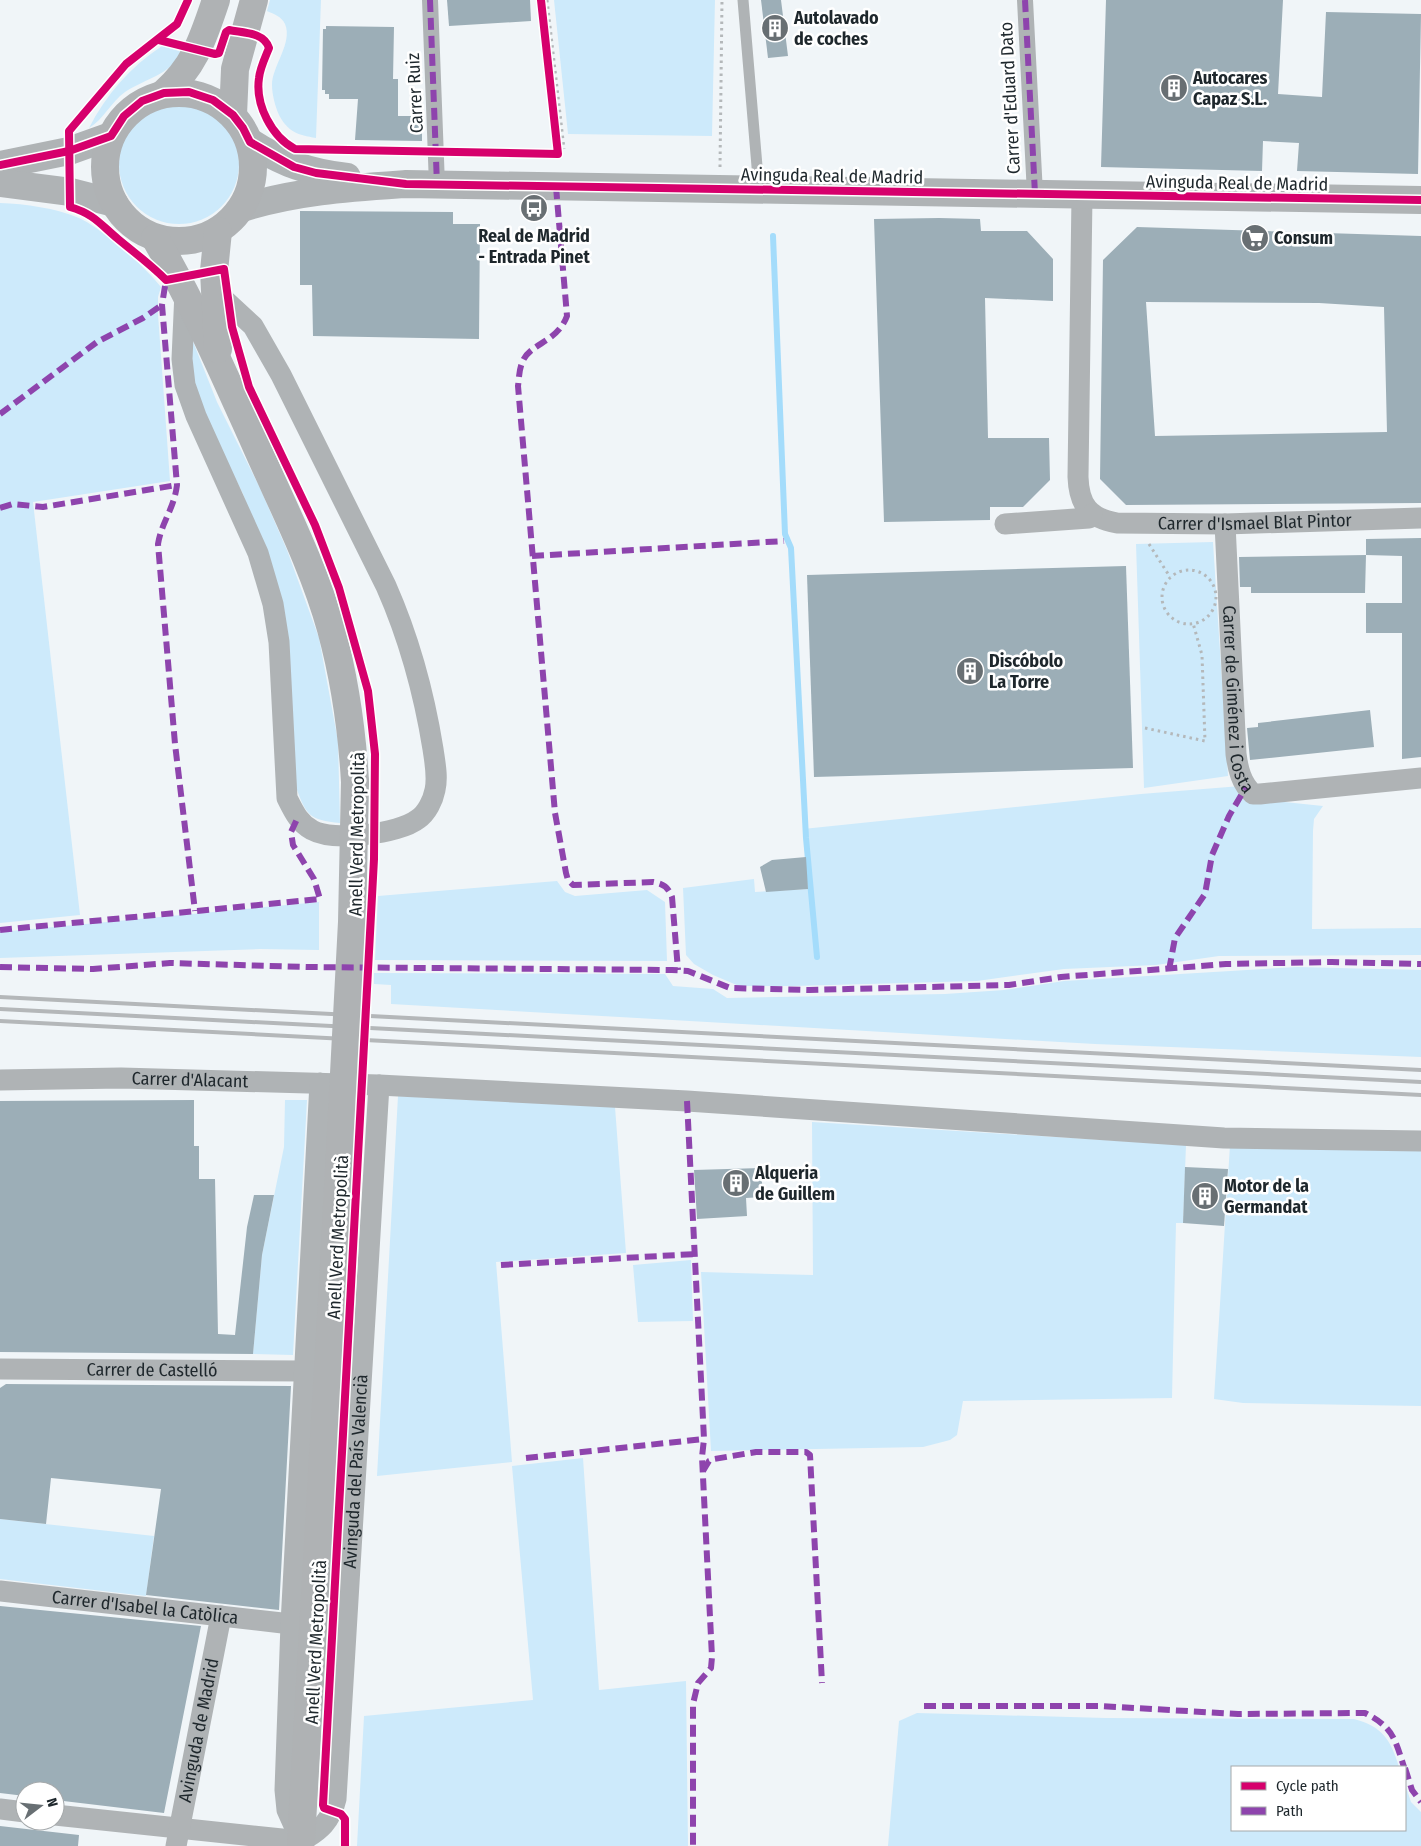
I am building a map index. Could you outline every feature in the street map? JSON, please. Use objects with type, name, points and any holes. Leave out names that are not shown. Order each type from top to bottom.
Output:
[{"type":"main road","points":[[164,93],[182,78],[190,65],[216,0]]},
{"type":"main road","points":[[233,114],[236,70],[254,0]]},
{"type":"main road","points":[[189,92],[213,100],[233,114],[250,142],[254,165],[251,187],[242,208],[231,220],[218,230],[198,239],[176,241],[155,238],[138,229],[124,218],[114,203],[106,181],[105,158],[111,136],[124,116],[142,101],[164,93],[189,92]]},
{"type":"main road","points":[[218,230],[214,272],[218,360]]},
{"type":"main road","points":[[155,238],[185,290],[294,530],[331,629],[352,731],[355,782],[352,922],[301,1844]]},
{"type":"street","name":"Carrer Ruiz","points":[[430,0],[437,185]]},
{"type":"street","name":"Carrer d'Eduard Dato","points":[[1025,0],[1035,194]]},
{"type":"street","points":[[0,165],[69,151],[111,136]]},
{"type":"street","name":"Avinguda Real de Madrid","points":[[250,142],[294,167],[316,173],[406,184],[1421,200]]},
{"type":"street","points":[[0,182],[71,192],[114,203]]},
{"type":"street","name":"Avinguda Real de Madrid","points":[[242,208],[280,197],[316,190],[406,184]]},
{"type":"street","points":[[1005,524],[1089,518],[1092,514],[1078,494],[1082,196]]},
{"type":"street","points":[[185,290],[182,358],[186,385],[196,416],[258,553],[273,604],[279,642],[288,798],[297,819],[324,836],[382,832],[401,828],[419,819],[428,808],[437,780],[430,734],[411,651],[401,619],[281,375],[253,326],[215,291]]},
{"type":"street","name":"Carrer d'Ismael Blat Pintor","points":[[1092,514],[1104,521],[1135,523],[1225,524],[1421,518]]},
{"type":"street","name":"Carrer de Giménez i Costa","points":[[1225,524],[1236,754],[1238,768],[1246,787],[1253,794],[1260,794],[1421,778]]},
{"type":"street","name":"Carrer d'Alacant","points":[[0,1080],[121,1078],[379,1085],[687,1101],[1224,1138],[1421,1141]]},
{"type":"street","points":[[65,1817],[178,1837],[301,1844],[287,1810],[285,1790],[291,1624],[320,1083]]},
{"type":"street","name":"Avinguda del País Valencià","points":[[301,1844],[329,1821],[336,1800],[379,1085]]},
{"type":"street","name":"Carrer de Castelló","points":[[0,1369],[305,1371]]},
{"type":"street","name":"Carrer d'Isabel la Catòlica","points":[[0,1591],[291,1624]]},
{"type":"street","name":"Avinguda de Madrid","points":[[178,1837],[221,1616]]},
{"type":"street","points":[[0,1809],[15,1811]]},
{"type":"lane","points":[[742,0],[759,190]]},
{"type":"path","points":[[541,0],[561,152]]},
{"type":"path","points":[[548,0],[561,152]]},
{"type":"path","points":[[720,151],[722,0]]},
{"type":"path","points":[[1135,523],[1170,577]]},
{"type":"path","points":[[1194,570],[1209,578],[1216,594],[1212,611],[1206,618],[1193,623],[1180,622],[1166,611],[1162,593],[1170,577],[1178,572],[1194,570]]},
{"type":"path","points":[[1145,728],[1205,741],[1202,655],[1193,623]]},
{"type":"shaded area","points":[[270,0],[321,0],[316,138],[304,136],[290,129],[282,121],[276,108],[272,85],[273,78],[284,47],[287,31],[282,19],[267,11]]},
{"type":"shaded area","points":[[554,0],[715,0],[712,136],[568,134]]},
{"type":"shaded area","points":[[162,46],[182,52],[170,67],[163,72],[125,92],[89,128],[103,104],[120,82],[139,63]]},
{"type":"shaded area","points":[[179,104],[191,105],[202,109],[212,114],[221,122],[229,131],[234,141],[238,152],[238,176],[234,187],[229,197],[221,206],[212,214],[202,219],[191,223],[179,224],[167,223],[156,219],[146,214],[137,206],[129,197],[124,187],[120,176],[119,164],[120,152],[124,141],[129,131],[137,122],[146,114],[156,109],[167,105]]},
{"type":"shaded area","points":[[0,203],[40,207],[79,218],[89,223],[123,249],[161,287],[158,297],[158,314],[170,481],[33,502],[80,915],[0,923]]},
{"type":"shaded area","points":[[188,329],[217,402],[260,488],[287,550],[319,638],[338,741],[340,823],[321,820],[310,814],[306,810],[296,787],[266,557],[243,494],[203,413],[194,387]]},
{"type":"shaded area","points":[[1213,542],[1228,776],[1144,788],[1136,544]]},
{"type":"shaded area","points":[[1241,786],[1254,799],[1323,806],[1314,819],[1312,929],[1421,928],[1421,955],[1219,956],[1156,965],[1064,969],[977,981],[739,986],[713,975],[694,964],[686,955],[683,888],[754,879],[755,892],[808,889],[803,829],[1141,794]]},
{"type":"shaded area","points":[[557,881],[565,892],[575,896],[647,890],[665,902],[667,961],[375,960],[378,896]]},
{"type":"shaded area","points":[[319,902],[319,950],[260,949],[0,958],[0,932]]},
{"type":"shaded area","points":[[1297,967],[1421,970],[1421,1057],[1095,1044],[391,1004],[391,985],[374,984],[374,973],[665,974],[673,986],[713,989],[727,998],[945,994],[1004,990],[1064,981]]},
{"type":"shaded area","points":[[398,1096],[615,1107],[626,1253],[496,1262],[512,1462],[377,1476]]},
{"type":"shaded area","points":[[285,1100],[307,1100],[293,1355],[253,1354],[262,1255],[284,1147]]},
{"type":"shaded area","points":[[812,1122],[1186,1145],[1183,1223],[1176,1223],[1172,1398],[963,1401],[957,1435],[950,1440],[923,1447],[711,1451],[701,1272],[813,1275]]},
{"type":"shaded area","points":[[1230,1145],[1421,1150],[1421,1406],[1243,1403],[1214,1399]]},
{"type":"shaded area","points":[[691,1260],[693,1321],[638,1322],[633,1265]]},
{"type":"shaded area","points":[[583,1458],[599,1690],[686,1681],[688,1846],[357,1846],[364,1716],[533,1700],[512,1466]]},
{"type":"shaded area","points":[[0,1519],[154,1536],[146,1596],[0,1579]]},
{"type":"shaded area","points":[[917,1713],[1106,1718],[1354,1719],[1372,1726],[1384,1735],[1393,1749],[1399,1766],[1231,1766],[1231,1831],[1406,1831],[1406,1787],[1411,1802],[1421,1812],[1421,1846],[888,1846],[899,1721]]},
{"type":"building","points":[[447,0],[530,0],[531,21],[449,26]]},
{"type":"building","name":"Autolavado de coches","points":[[761,0],[781,0],[788,56],[768,58]]},
{"type":"building","points":[[1106,0],[1283,0],[1278,94],[1322,97],[1326,12],[1421,14],[1418,174],[1297,171],[1299,143],[1263,141],[1262,171],[1101,167]]},
{"type":"building","points":[[326,26],[394,27],[393,79],[398,79],[398,116],[422,116],[422,141],[355,140],[358,99],[329,99],[329,94],[325,94],[325,90],[322,90],[323,29],[326,29]]},
{"type":"building","points":[[300,211],[453,212],[453,224],[480,224],[479,339],[313,336],[312,285],[300,285]]},
{"type":"building","points":[[874,219],[980,219],[981,231],[1027,231],[1053,259],[1053,301],[985,298],[988,438],[1049,438],[1050,480],[1023,507],[990,507],[990,520],[884,522]]},
{"type":"building","points":[[1137,227],[1421,236],[1421,503],[1126,505],[1100,479],[1103,260]],"holes":[[[1146,302],[1319,303],[1384,307],[1387,432],[1155,436]]]},
{"type":"building","points":[[1421,538],[1421,757],[1402,759],[1402,633],[1366,633],[1366,603],[1402,603],[1402,556],[1366,555],[1366,539]]},
{"type":"building","points":[[1366,555],[1365,593],[1251,593],[1251,587],[1240,587],[1239,557]]},
{"type":"building","name":"Discóbolo La Torre","points":[[1126,566],[1133,768],[814,777],[807,575]]},
{"type":"building","points":[[1370,710],[1374,747],[1250,760],[1247,728],[1258,727],[1258,723]]},
{"type":"building","points":[[806,857],[808,889],[766,892],[760,867],[772,860]]},
{"type":"building","points":[[194,1100],[194,1146],[199,1146],[199,1179],[215,1179],[218,1334],[235,1335],[247,1227],[254,1195],[274,1195],[262,1255],[253,1354],[0,1352],[0,1101]]},
{"type":"building","name":"Motor de la Germandat","points":[[1185,1167],[1228,1169],[1224,1226],[1183,1223]]},
{"type":"building","name":"Alqueria de Guillem","points":[[761,1168],[763,1197],[746,1198],[747,1216],[697,1219],[694,1170]]},
{"type":"building","points":[[6,1384],[291,1386],[279,1610],[146,1595],[161,1489],[51,1478],[46,1524],[0,1519],[0,1388]]},
{"type":"building","points":[[0,1606],[201,1626],[164,1813],[65,1801],[65,1781],[15,1781],[15,1795],[0,1793]]},
{"type":"building","points":[[0,1826],[15,1828],[15,1831],[44,1831],[79,1835],[78,1846],[0,1846]]},
{"type":"waterway","points":[[773,236],[785,534],[791,548],[806,838],[817,957]]},
{"type":"railway","points":[[0,997],[1421,1070]]},
{"type":"railway","points":[[0,1009],[1421,1082]]},
{"type":"railway","points":[[0,1021],[1421,1095]]},
{"type":"marked path","points":[[430,0],[437,185]]},
{"type":"marked path","points":[[1025,0],[1035,194]]},
{"type":"marked path","points":[[556,187],[567,316],[557,332],[526,356],[520,369],[518,386],[555,813],[566,873],[568,880],[573,885],[653,882],[667,888],[672,897],[678,970]]},
{"type":"marked path","points":[[165,286],[162,305],[177,485],[158,544],[175,744],[195,911]]},
{"type":"marked path","points":[[0,414],[97,342],[143,318],[162,305]]},
{"type":"marked path","points":[[0,508],[13,504],[43,507],[177,485]]},
{"type":"marked path","points":[[532,556],[784,541]]},
{"type":"marked path","points":[[1169,970],[1175,938],[1205,894],[1212,855],[1229,816],[1246,787]]},
{"type":"marked path","points":[[0,930],[320,899],[314,879],[293,845],[291,832],[297,819]]},
{"type":"marked path","points":[[0,967],[93,969],[170,963],[307,967],[672,970],[688,971],[730,988],[809,990],[1009,985],[1061,977],[1226,964],[1332,962],[1421,964]]},
{"type":"marked path","points":[[687,1101],[704,1439],[702,1457],[712,1657],[711,1668],[698,1683],[693,1704],[693,1846]]},
{"type":"marked path","points":[[501,1265],[695,1254]]},
{"type":"marked path","points":[[526,1458],[704,1439]]},
{"type":"marked path","points":[[703,1471],[709,1461],[714,1459],[756,1452],[806,1452],[810,1455],[822,1683]]},
{"type":"marked path","points":[[924,1706],[1100,1706],[1238,1714],[1365,1713],[1382,1723],[1392,1735],[1404,1766]]},
{"type":"marked path","points":[[1406,1771],[1412,1790],[1421,1802]]},
{"type":"cycle path","name":"Anell Verd Metropolità","points":[[188,0],[177,24],[126,64],[69,131],[70,207],[96,220],[166,280],[224,269],[232,327],[249,387],[315,525],[339,588],[368,691],[375,754],[374,859],[323,1805],[324,1808],[341,1814],[345,1819],[345,1846]]},
{"type":"cycle path","points":[[159,40],[215,54],[219,53],[226,32],[229,30],[252,34],[263,39],[269,48],[259,78],[260,99],[272,128],[279,137],[295,149],[558,154],[541,0]]},
{"type":"cycle path","points":[[0,165],[69,151],[111,136],[124,116],[142,101],[164,93],[189,92],[213,100],[233,115],[243,128],[250,142],[294,167],[316,173],[406,184],[1421,200]]},
{"type":"place","name":"Autolavado de coches","points":[[775,28]]},
{"type":"place","name":"Autocares Capaz S.L.","points":[[1174,88]]},
{"type":"place","name":"Real de Madrid - Entrada Pinet","points":[[534,208]]},
{"type":"place","name":"Consum","points":[[1255,238]]},
{"type":"place","name":"Discóbolo La Torre","points":[[970,671]]},
{"type":"place","name":"Alqueria de Guillem","points":[[736,1183]]},
{"type":"place","name":"Motor de la Germandat","points":[[1205,1196]]}]
